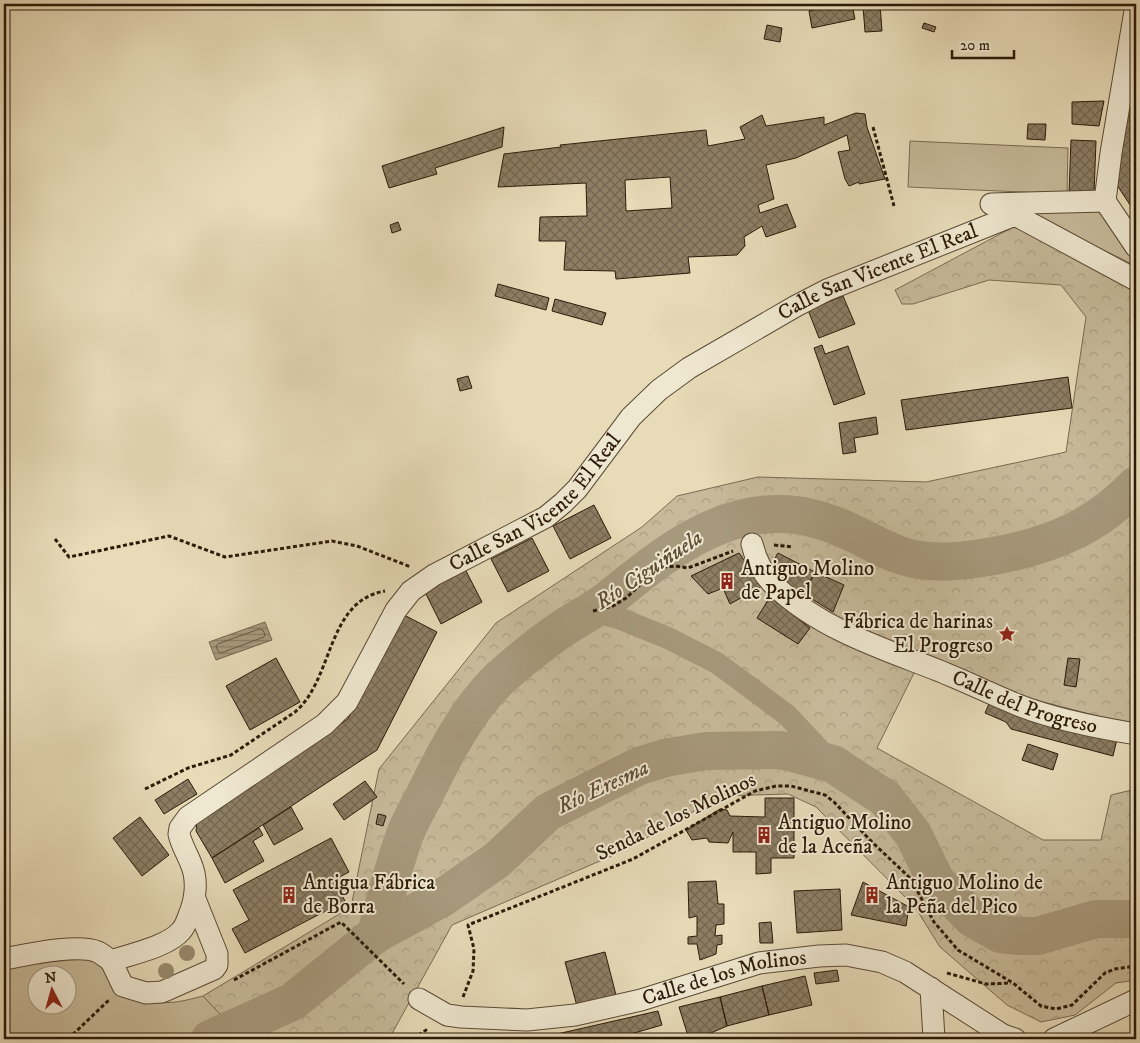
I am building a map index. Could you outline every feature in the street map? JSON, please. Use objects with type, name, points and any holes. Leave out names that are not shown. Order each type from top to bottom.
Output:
[{"type":"street","points":[[1136,5],[1111,153],[1105,201],[1136,247]]},
{"type":"street","name":"Calle San Vicente El Real","points":[[991,204],[1014,209],[1105,201]]},
{"type":"street","name":"Calle San Vicente El Real","points":[[1014,209],[1136,280]]},
{"type":"street","name":"Calle San Vicente El Real","points":[[111,961],[159,945],[181,931],[195,899],[196,886],[194,872],[179,834],[183,823],[196,811],[336,715],[347,702],[396,610],[411,591],[427,580],[546,517],[577,489],[631,417],[659,390],[690,368],[827,290],[1014,209]]},
{"type":"street","name":"Calle del Progreso","points":[[752,544],[762,569],[777,588],[809,612],[858,640],[982,688],[1018,705],[1071,720],[1136,734]]},
{"type":"street","name":"Calle San Vicente El Real","points":[[123,986],[146,992],[162,992],[218,965],[217,954],[195,899]]},
{"type":"street","points":[[4,959],[84,948],[97,952],[111,961],[123,986]]},
{"type":"street","name":"Calle de los Molinos","points":[[415,994],[447,1016],[527,1020],[575,1015],[641,1000],[759,963],[846,955],[882,962],[905,972],[1002,1035],[1015,1039]]},
{"type":"street","points":[[931,988],[934,1039]]},
{"type":"street","points":[[1054,1039],[1136,1000]]},
{"type":"path","points":[[874,127],[894,206]]},
{"type":"path","points":[[54,539],[69,557],[169,536],[224,557],[332,541],[357,546],[427,580]]},
{"type":"path","points":[[593,611],[613,606],[626,598],[656,570],[676,566],[688,568]]},
{"type":"path","points":[[145,789],[188,768],[231,755],[295,712],[304,704],[312,691],[346,614],[360,601],[376,593],[427,580]]},
{"type":"path","name":"Senda de los Molinos","points":[[447,1016],[465,994],[473,970],[474,948],[468,924],[633,859],[734,801],[755,791],[776,786],[791,786],[810,790],[825,795],[834,802],[870,841],[911,880],[934,922],[958,950],[1013,983],[1040,1006],[1056,1009],[1072,1005],[1105,974],[1115,969],[1136,966]]},
{"type":"path","points":[[265,964],[341,922],[415,994]]},
{"type":"path","points":[[945,972],[986,984],[1013,983]]},
{"type":"path","points":[[68,1039],[123,986]]},
{"type":"green space","points":[[910,141],[1068,148],[1067,194],[908,187]]},
{"type":"green space","points":[[1038,211],[1096,211],[1106,215],[1136,257],[1136,266],[1030,214]]},
{"type":"green space","points":[[1017,225],[1136,290],[1136,726],[916,669],[877,748],[1043,840],[1101,840],[1111,795],[1136,789],[1136,980],[1116,983],[1075,1015],[1041,1022],[1007,1005],[940,947],[915,907],[816,807],[788,794],[721,796],[623,851],[452,925],[389,1039],[211,1039],[233,1029],[203,996],[351,907],[379,769],[496,623],[642,527],[677,496],[758,477],[926,482],[1066,452],[1086,317],[1061,285],[989,280],[913,304],[902,304],[895,290]]},
{"type":"green space","points":[[84,948],[152,1000],[158,1002],[184,1001],[203,996],[234,1029],[211,1039],[4,1039],[4,959]]},
{"type":"water","points":[[265,622],[272,640],[216,660],[209,642]]},
{"type":"building","points":[[841,4],[852,4],[855,19],[812,28],[809,11]]},
{"type":"building","points":[[880,4],[882,31],[865,32],[863,6]]},
{"type":"building","points":[[924,23],[936,27],[934,32],[922,28]]},
{"type":"building","points":[[767,25],[782,28],[780,42],[764,39]]},
{"type":"building","points":[[1104,101],[1099,126],[1072,124],[1072,102]]},
{"type":"building","points":[[1130,101],[1136,101],[1136,214],[1115,182]]},
{"type":"building","points":[[856,113],[865,114],[867,127],[885,179],[859,184],[859,182],[849,186],[845,179],[838,152],[850,150],[847,135],[796,158],[766,165],[774,199],[758,205],[760,213],[787,204],[796,227],[766,237],[762,226],[744,237],[745,246],[737,255],[688,257],[690,273],[616,279],[615,271],[564,270],[566,241],[539,241],[540,217],[587,216],[586,183],[498,187],[504,154],[561,147],[560,145],[706,130],[708,146],[745,139],[740,127],[762,115],[766,126],[824,117],[824,125]],"holes":[[[670,177],[672,208],[626,211],[625,180]]]},
{"type":"building","points":[[1028,124],[1046,124],[1045,140],[1027,139]]},
{"type":"building","points":[[504,127],[502,147],[435,168],[437,174],[389,188],[382,166]]},
{"type":"building","points":[[1071,140],[1096,141],[1094,194],[1069,193]]},
{"type":"building","points":[[398,222],[401,230],[392,233],[390,225]]},
{"type":"building","points":[[498,284],[549,298],[546,310],[495,296]]},
{"type":"building","points":[[843,296],[855,324],[819,338],[808,310]]},
{"type":"building","points":[[555,299],[606,313],[602,325],[552,311]]},
{"type":"building","points":[[822,345],[825,354],[848,346],[865,394],[834,405],[814,348]]},
{"type":"building","points":[[468,376],[472,388],[460,391],[457,379]]},
{"type":"building","points":[[1068,377],[1072,408],[906,430],[901,400]]},
{"type":"building","points":[[876,417],[878,434],[854,438],[856,452],[843,454],[839,423]]},
{"type":"building","points":[[594,505],[611,538],[570,559],[553,526]]},
{"type":"building","points":[[532,538],[549,571],[508,592],[491,559]]},
{"type":"building","name":"Antiguo Molino de Papel","points":[[739,553],[762,586],[730,604],[723,588],[708,594],[691,576]]},
{"type":"building","points":[[778,553],[815,572],[804,594],[767,572]]},
{"type":"building","points":[[465,569],[482,602],[441,624],[424,590]]},
{"type":"building","points":[[815,572],[844,585],[833,612],[804,594]]},
{"type":"building","points":[[770,597],[810,628],[798,644],[757,618]]},
{"type":"building","points":[[402,614],[437,632],[377,750],[212,858],[196,831],[197,820],[348,719]]},
{"type":"building","points":[[276,658],[300,702],[250,730],[226,686]]},
{"type":"building","points":[[1068,658],[1080,659],[1076,687],[1064,685]]},
{"type":"building","points":[[991,699],[1117,739],[1113,756],[1011,729],[1006,722],[985,713]]},
{"type":"building","points":[[1028,744],[1058,754],[1053,770],[1022,760]]},
{"type":"building","points":[[188,779],[197,794],[164,814],[155,800]]},
{"type":"building","points":[[365,781],[377,797],[344,820],[333,804]]},
{"type":"building","name":"Antiguo Molino de la Aceña","points":[[765,798],[794,798],[794,858],[771,858],[771,873],[756,874],[756,852],[733,852],[733,832],[728,843],[709,842],[707,838],[692,840],[686,830],[720,809],[727,810],[730,816],[765,817]]},
{"type":"building","points":[[291,807],[303,829],[274,845],[263,825]]},
{"type":"building","points":[[378,814],[386,816],[383,826],[376,824]]},
{"type":"building","points":[[140,817],[169,855],[142,876],[113,838]]},
{"type":"building","points":[[259,828],[263,835],[253,841],[264,861],[225,883],[212,858]]},
{"type":"building","name":"Antigua Fábrica de Borra","points":[[331,838],[349,872],[334,880],[345,901],[245,953],[232,929],[249,920],[233,890]]},
{"type":"building","points":[[716,881],[718,904],[724,904],[724,924],[716,925],[715,936],[722,935],[722,944],[717,945],[716,954],[700,960],[697,944],[688,944],[688,937],[697,936],[697,916],[689,918],[688,882]]},
{"type":"building","name":"Antiguo Molino de la Peña del Pico","points":[[863,882],[909,907],[906,926],[851,915]]},
{"type":"building","points":[[840,889],[842,930],[797,933],[794,891]]},
{"type":"building","points":[[771,922],[773,943],[760,943],[759,923]]},
{"type":"building","points":[[605,952],[616,995],[577,1006],[565,962]]},
{"type":"building","points":[[837,970],[839,981],[816,984],[814,973]]},
{"type":"building","points":[[805,976],[812,1005],[769,1015],[762,986]]},
{"type":"building","points":[[762,986],[769,1015],[727,1026],[720,997]]},
{"type":"building","points":[[720,997],[727,1026],[697,1039],[689,1039],[679,1007]]},
{"type":"building","points":[[658,1011],[662,1025],[631,1034],[632,1039],[544,1039],[557,1034]]},
{"type":"waterway","name":"Río Ciguiñuela","points":[[376,934],[396,861],[408,827],[448,749],[477,704],[500,678],[536,648],[565,627],[604,603],[647,568],[687,541],[708,530],[730,522],[753,516],[787,514],[808,517],[830,524],[910,558],[927,561],[969,560],[1036,546],[1072,532],[1106,511],[1136,485]]},
{"type":"waterway","points":[[593,611],[621,619],[668,638],[717,663],[787,715],[833,764]]},
{"type":"waterway","name":"Río Eresma","points":[[210,1039],[292,1002],[376,934],[442,898],[497,860],[548,812],[639,766],[665,758],[706,751],[781,750],[833,764],[885,798],[913,834],[936,881],[972,918],[1000,934],[1038,936],[1096,919],[1136,919]]},
{"type":"place","name":"Antiguo Molino de Papel","points":[[727,581]]},
{"type":"place","name":"Fábrica de harinas El Progreso","points":[[1007,634]]},
{"type":"place","name":"Antiguo Molino de la Aceña","points":[[764,835]]},
{"type":"place","name":"Antigua Fábrica de Borra","points":[[289,895]]},
{"type":"place","name":"Antiguo Molino de la Peña del Pico","points":[[872,895]]}]
